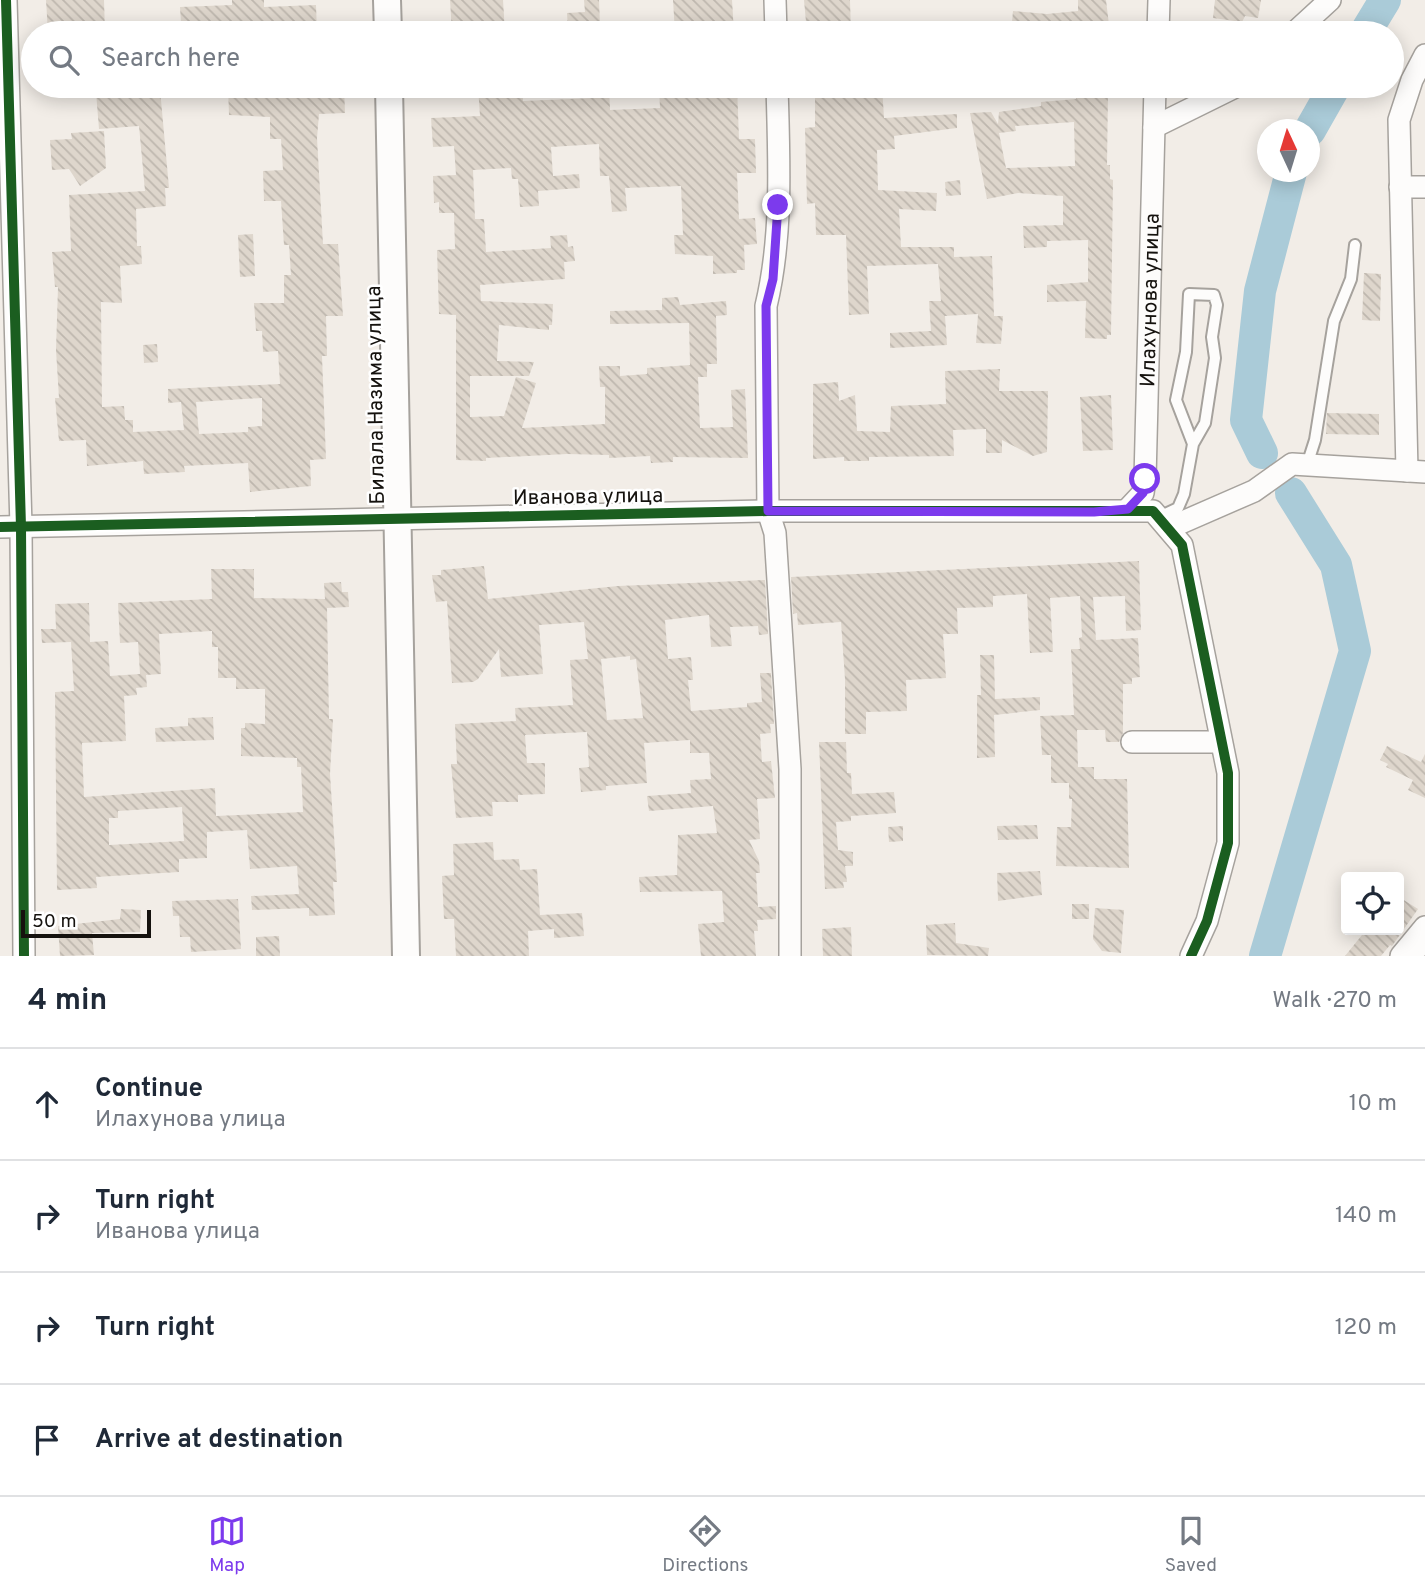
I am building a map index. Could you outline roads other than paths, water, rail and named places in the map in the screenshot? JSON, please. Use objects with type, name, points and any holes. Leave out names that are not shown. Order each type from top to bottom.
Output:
[{"type":"street","points":[[6,0],[11,527],[24,956]]},
{"type":"street","points":[[387,0],[388,21]]},
{"type":"street","points":[[775,0],[776,21]]},
{"type":"street","points":[[1158,21],[1159,0]]},
{"type":"street","points":[[1307,21],[1330,0]]},
{"type":"street","points":[[1191,956],[1207,921],[1228,843],[1228,773],[1182,545],[1164,523],[1254,491],[1299,465],[1416,472],[1400,187],[1399,120],[1412,80],[1425,55]]},
{"type":"street","name":"Билала Назима улица","points":[[389,98],[406,956]]},
{"type":"street","points":[[777,98],[778,205],[773,279],[766,306],[768,511],[775,533],[790,769],[790,956]]},
{"type":"street","name":"Илахунова улица","points":[[1128,509],[1143,493],[1145,479],[1155,98]]},
{"type":"street","points":[[1154,127],[1213,98]]},
{"type":"street","points":[[1400,187],[1425,187]]},
{"type":"street","name":"Иванова улица","points":[[11,527],[768,511],[1094,512],[1128,509],[1153,511],[1164,523]]},
{"type":"street","points":[[1132,742],[1222,743]]},
{"type":"street","points":[[1401,956],[1425,927]]},
{"type":"lane","points":[[1299,465],[1315,440],[1334,321],[1351,279],[1355,245]]},
{"type":"lane","points":[[1164,523],[1178,508],[1184,494],[1193,444],[1205,423],[1211,395],[1214,358],[1212,337],[1217,305],[1214,295],[1189,294],[1186,352],[1176,400],[1193,444]]},
{"type":"lane","points":[[1417,956],[1425,948]]},
{"type":"waterway","points":[[1372,21],[1385,0]]},
{"type":"waterway","points":[[1316,119],[1328,98]]},
{"type":"waterway","points":[[1262,453],[1246,420],[1260,291],[1288,182]]},
{"type":"waterway","points":[[1265,956],[1355,651],[1336,565],[1291,493]]}]
